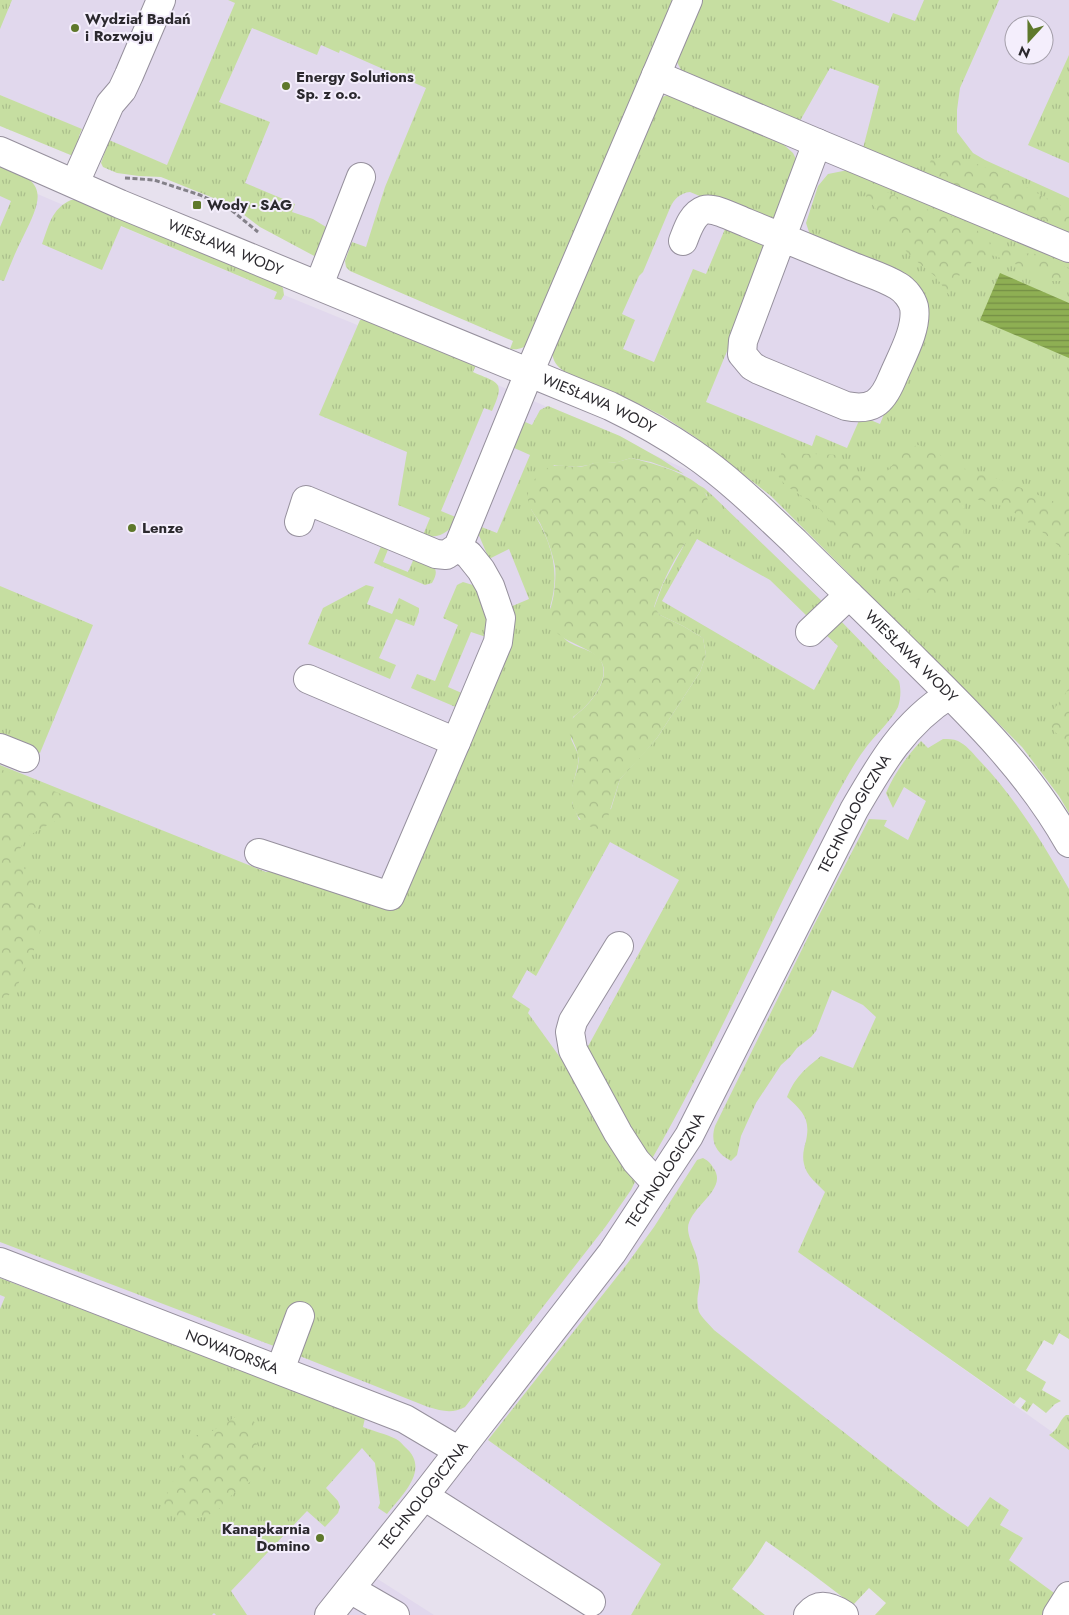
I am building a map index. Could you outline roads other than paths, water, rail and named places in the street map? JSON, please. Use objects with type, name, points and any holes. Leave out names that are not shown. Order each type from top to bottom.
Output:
[{"type":"street","points":[[75,183],[110,104],[122,90],[161,0]]},
{"type":"street","points":[[299,522],[306,500],[436,554],[446,554],[458,547],[529,373],[688,0]]},
{"type":"street","points":[[656,75],[1069,248]]},
{"type":"street","points":[[683,241],[693,219],[704,210],[717,211],[782,238],[897,285],[904,290],[914,306],[913,328],[889,385],[876,403],[863,408],[838,404],[759,370],[752,366],[742,354],[742,341],[782,238],[817,143]]},
{"type":"street","name":"WIESŁAWA WODY","points":[[0,151],[120,204],[610,406],[654,428],[692,453],[748,497],[976,721],[1018,767],[1069,843]]},
{"type":"street","points":[[320,286],[361,178]]},
{"type":"street","points":[[259,853],[390,896],[498,642],[500,618],[490,586],[481,570],[469,555],[458,547]]},
{"type":"street","points":[[810,632],[849,595]]},
{"type":"street","points":[[308,679],[456,742]]},
{"type":"street","name":"TECHNOLOGICZNA","points":[[329,1615],[424,1496],[612,1253],[689,1136],[854,810],[878,767],[920,716],[931,706],[949,695]]},
{"type":"street","points":[[0,748],[25,758]]},
{"type":"street","points":[[619,946],[573,1021],[570,1032],[572,1050],[618,1133],[636,1161],[657,1184]]},
{"type":"street","name":"NOWATORSKA","points":[[1,1265],[405,1419],[459,1451]]},
{"type":"street","points":[[280,1370],[300,1316]]},
{"type":"street","points":[[424,1496],[591,1602]]},
{"type":"street","points":[[350,1589],[395,1615]]},
{"type":"street","points":[[1057,1615],[1069,1596]]},
{"type":"street","points":[[808,1615],[816,1608],[823,1606],[844,1615]]},
{"type":"place","name":"Wydział Badań i Rozwoju","points":[[75,28]]},
{"type":"place","name":"Energy Solutions Sp. z o.o.","points":[[286,86]]},
{"type":"place","name":"Wody - SAG","points":[[197,205]]},
{"type":"place","name":"Lenze","points":[[132,528]]},
{"type":"place","name":"Kanapkarnia Domino","points":[[320,1538]]}]
